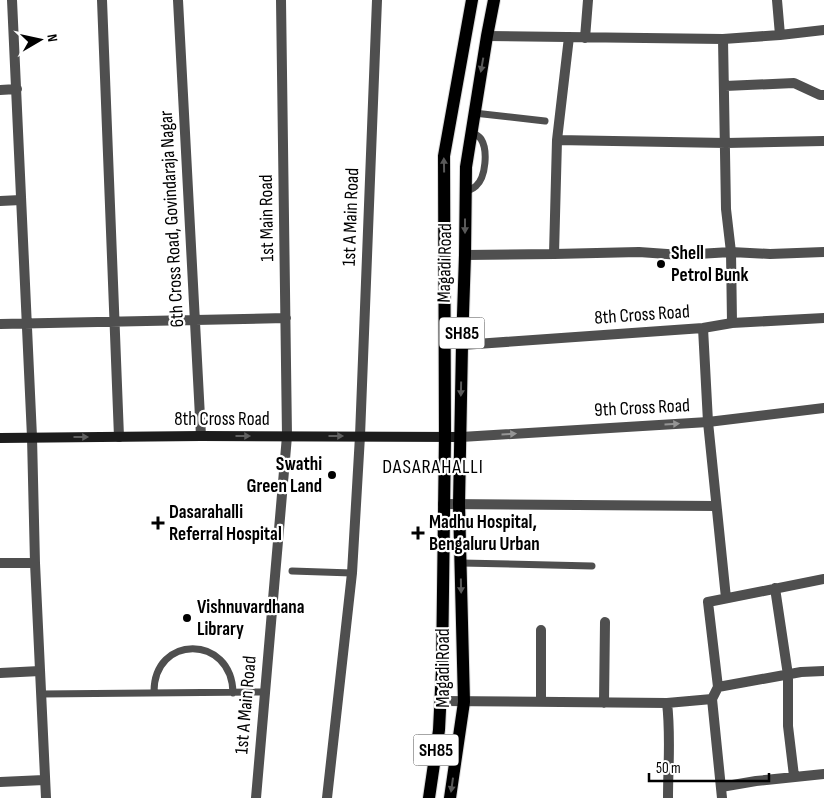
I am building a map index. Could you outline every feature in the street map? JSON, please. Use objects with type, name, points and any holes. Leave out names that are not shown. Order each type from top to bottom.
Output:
[{"type":"main road","name":"Magadi Road","points":[[429,798],[439,730],[441,701],[445,436],[444,156],[472,0]]},
{"type":"main road","name":"Magadi Road","points":[[450,798],[464,702],[460,504],[466,167],[494,0]]},
{"type":"main road","name":"8th Cross Road","points":[[0,438],[461,436]]},
{"type":"street","points":[[12,0],[46,798]]},
{"type":"street","points":[[102,0],[118,436]]},
{"type":"street","name":"6th Cross Road, Govindaraja Nagar","points":[[178,0],[201,436]]},
{"type":"street","name":"1st Main Road","points":[[281,0],[287,436]]},
{"type":"street","name":"1st A Main Road","points":[[327,798],[352,573],[360,436],[377,0]]},
{"type":"street","points":[[585,38],[588,0]]},
{"type":"street","points":[[777,0],[780,35]]},
{"type":"street","points":[[487,36],[723,39],[824,30]]},
{"type":"street","points":[[554,254],[557,140],[569,37]]},
{"type":"street","points":[[723,39],[726,209],[731,252],[732,323]]},
{"type":"street","points":[[725,86],[794,83],[824,95]]},
{"type":"street","points":[[0,90],[16,89]]},
{"type":"street","points":[[557,140],[726,143],[824,142]]},
{"type":"street","points":[[0,201],[22,200]]},
{"type":"street","points":[[465,255],[639,252],[681,255],[731,252],[770,254],[824,252]]},
{"type":"street","points":[[0,324],[286,318]]},
{"type":"street","name":"8th Cross Road","points":[[462,345],[703,328],[732,323],[824,318]]},
{"type":"street","points":[[703,328],[708,422],[726,598]]},
{"type":"street","name":"9th Cross Road","points":[[461,436],[708,422],[824,408]]},
{"type":"street","name":"1st A Main Road","points":[[256,798],[287,436]]},
{"type":"street","points":[[443,504],[716,506]]},
{"type":"street","points":[[0,563],[35,563]]},
{"type":"street","points":[[722,798],[712,699],[718,686],[708,602],[824,579]]},
{"type":"street","points":[[775,588],[788,675],[788,726],[794,776]]},
{"type":"street","points":[[604,703],[605,622]]},
{"type":"street","points":[[541,630],[541,702]]},
{"type":"street","points":[[718,686],[801,672],[824,671]]},
{"type":"street","points":[[0,673],[40,672]]},
{"type":"street","points":[[441,701],[667,703],[712,699]]},
{"type":"street","points":[[667,703],[670,750],[668,798]]},
{"type":"street","points":[[721,787],[756,780],[824,774]]},
{"type":"street","points":[[0,782],[44,780]]},
{"type":"lane","points":[[474,113],[545,121]]},
{"type":"lane","points":[[465,192],[476,186],[481,179],[484,166],[484,148],[480,138],[471,132]]},
{"type":"lane","points":[[461,563],[592,566]]},
{"type":"lane","points":[[292,571],[352,573]]},
{"type":"lane","points":[[154,693],[154,684],[159,667],[172,654],[189,648],[206,650],[221,660],[227,667],[230,675],[233,692]]},
{"type":"lane","points":[[41,694],[265,692]]},
{"type":"place","name":"Shell Petrol Bunk","points":[[661,264]]},
{"type":"place","name":"Swathi Green Land","points":[[332,475]]},
{"type":"place","name":"Dasarahalli Referral Hospital","points":[[158,523]]},
{"type":"place","name":"Madhu Hospital, Bengaluru Urban","points":[[418,533]]},
{"type":"place","name":"Vishnuvardhana Library","points":[[187,618]]},
{"type":"district","name":"DASARAHALLI","points":[[433,467]]}]
